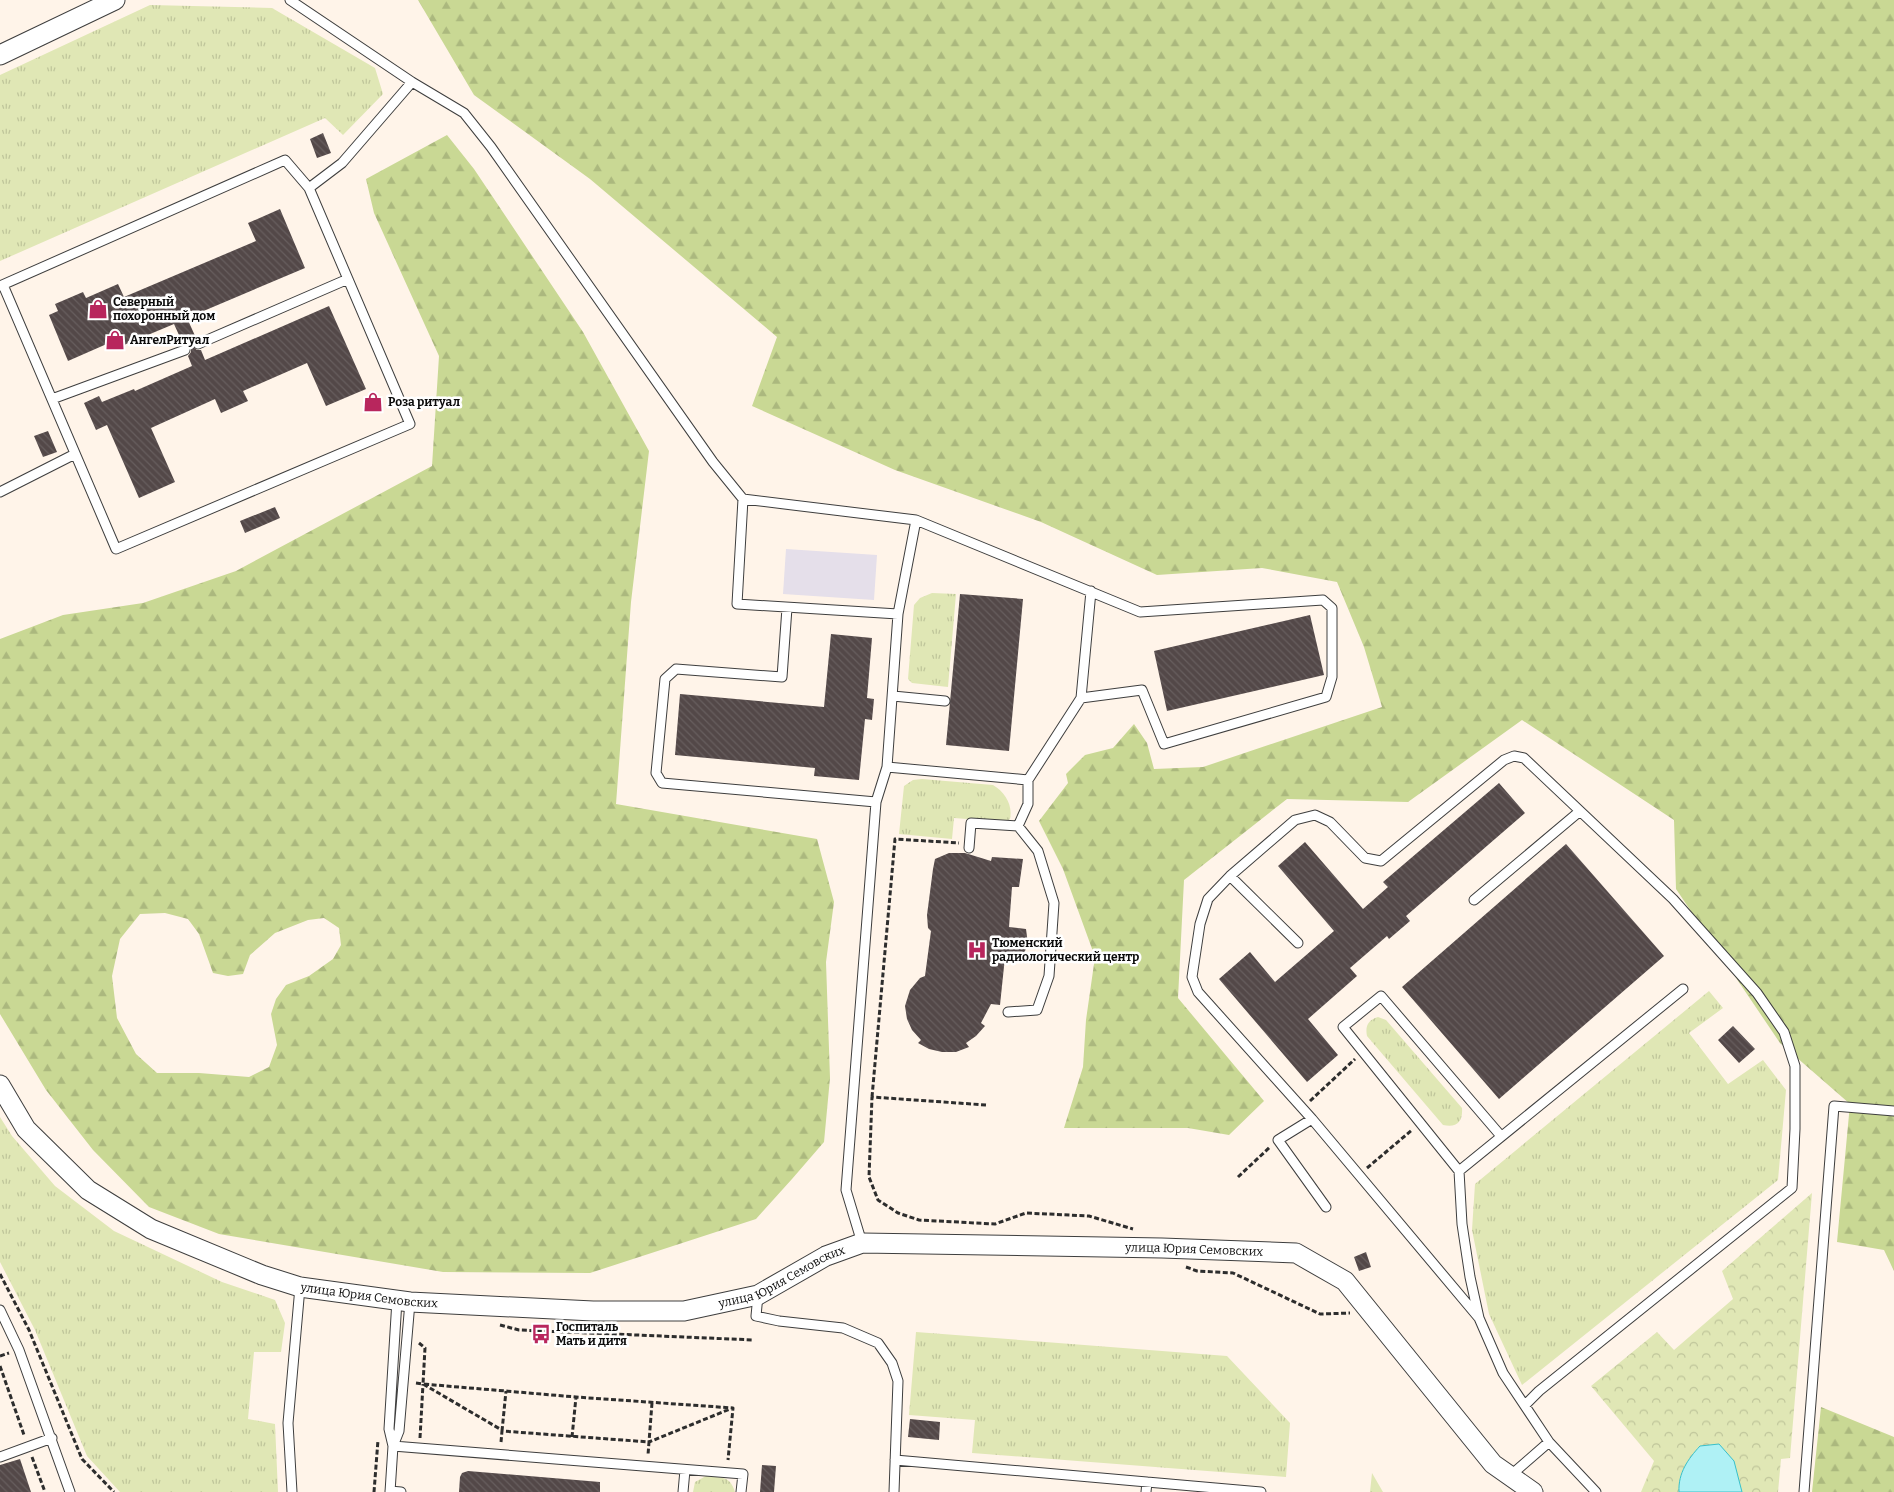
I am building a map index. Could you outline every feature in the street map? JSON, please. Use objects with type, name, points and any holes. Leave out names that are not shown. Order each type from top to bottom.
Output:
[{"type":"street","points":[[0,55],[115,0]]},
{"type":"street","name":"улица Юрия Семовских","points":[[0,1085],[26,1129],[88,1190],[152,1229],[262,1275],[300,1287],[404,1301],[593,1311],[684,1311],[758,1295],[826,1256],[862,1243],[1152,1248],[1296,1253],[1345,1281],[1484,1454],[1493,1464],[1534,1492]]},
{"type":"lane","points":[[290,0],[412,82],[464,113],[497,155],[713,462],[743,499],[737,604],[898,614]]},
{"type":"lane","points":[[309,188],[342,163],[412,82]]},
{"type":"lane","points":[[285,160],[309,188],[348,279],[410,424],[116,549],[1,286],[285,160]]},
{"type":"lane","points":[[198,344],[348,279]]},
{"type":"lane","points":[[52,399],[185,350]]},
{"type":"lane","points":[[0,492],[75,454]]},
{"type":"lane","points":[[743,499],[916,520],[1140,612],[1323,600],[1332,608],[1332,677],[1326,697],[1164,744],[1142,690],[1081,698]]},
{"type":"lane","points":[[862,1243],[846,1190],[876,802],[887,767],[898,614],[916,520]]},
{"type":"lane","points":[[1018,826],[1028,804],[1028,780],[1081,698],[1091,591]]},
{"type":"lane","points":[[787,608],[782,677],[676,669],[666,679],[656,773],[662,783],[876,802]]},
{"type":"lane","points":[[893,696],[945,701]]},
{"type":"lane","points":[[1478,1318],[1312,1119],[1198,992],[1192,977],[1200,924],[1208,899],[1230,876],[1295,820],[1315,815],[1330,822],[1365,858],[1380,861],[1504,760],[1514,756],[1524,758],[1673,898],[1757,993],[1784,1032],[1795,1066],[1795,1129],[1792,1188],[1539,1391],[1525,1405]]},
{"type":"lane","points":[[887,767],[1028,780]]},
{"type":"lane","points":[[1474,900],[1580,810]]},
{"type":"lane","points":[[969,846],[972,823],[1018,826],[1038,851],[1054,903],[1048,976],[1037,1010],[1008,1012]]},
{"type":"lane","points":[[1230,876],[1298,943]]},
{"type":"lane","points":[[1459,1171],[1683,989]]},
{"type":"lane","points":[[1501,1136],[1381,996],[1344,1027],[1459,1171],[1462,1224],[1478,1318],[1503,1374],[1549,1442],[1596,1492]]},
{"type":"lane","points":[[1804,1492],[1834,1106],[1894,1111]]},
{"type":"lane","points":[[1312,1119],[1278,1140],[1326,1207]]},
{"type":"lane","points":[[292,1492],[288,1423],[300,1287]]},
{"type":"lane","points":[[758,1295],[756,1316],[779,1321],[842,1328],[878,1343],[892,1363],[898,1381],[894,1492]]},
{"type":"lane","points":[[401,1492],[390,1491],[393,1446],[399,1431],[404,1301]]},
{"type":"lane","points":[[0,1310],[19,1350],[70,1492]]},
{"type":"lane","points":[[0,1457],[52,1438]]},
{"type":"lane","points":[[1510,1476],[1549,1442]]},
{"type":"lane","points":[[393,1446],[743,1474],[741,1492]]},
{"type":"lane","points":[[895,1460],[1264,1492]]},
{"type":"lane","points":[[683,1492],[685,1470]]},
{"type":"lane","points":[[1146,1492],[1147,1482]]},
{"type":"path","points":[[872,1096],[895,839],[969,846]]},
{"type":"path","points":[[1321,1091],[1363,1052]]},
{"type":"path","points":[[1359,1175],[1420,1123]]},
{"type":"path","points":[[1238,1177],[1278,1140]]},
{"type":"path","points":[[0,1274],[29,1330],[82,1459],[114,1492]]},
{"type":"path","points":[[492,1323],[519,1330],[754,1340]]},
{"type":"path","points":[[420,1338],[419,1344],[425,1348],[420,1439],[429,1440]]},
{"type":"path","points":[[0,1366],[45,1492]]},
{"type":"path","points":[[423,1384],[733,1408]]},
{"type":"path","points":[[423,1384],[501,1430],[572,1437],[648,1442],[733,1408]]},
{"type":"path","points":[[500,1446],[506,1391]]},
{"type":"path","points":[[572,1437],[576,1397]]},
{"type":"path","points":[[648,1458],[652,1403]]},
{"type":"path","points":[[725,1465],[728,1462],[733,1408]]},
{"type":"shaded area","points":[[786,549],[877,555],[874,600],[783,594]]},
{"type":"green space","points":[[418,0],[1894,0],[1894,1271],[1884,1250],[1837,1242],[1850,1104],[1780,1043],[1676,889],[1674,820],[1522,720],[1408,802],[1287,799],[1184,880],[1178,998],[1264,1101],[1229,1135],[1188,1128],[1064,1128],[1083,1067],[1086,1020],[1095,957],[1063,869],[1039,821],[1068,783],[1066,774],[1085,755],[1113,748],[1134,724],[1147,743],[1154,769],[1203,767],[1382,707],[1364,647],[1337,582],[1262,568],[1157,575],[1041,522],[895,470],[752,406],[777,337],[590,179],[474,95]]},
{"type":"green space","points":[[150,5],[272,8],[375,68],[383,94],[343,135],[325,118],[0,261],[0,75]]},
{"type":"green space","points":[[447,135],[474,169],[583,332],[649,451],[631,602],[616,804],[817,839],[834,902],[826,962],[830,1078],[824,1142],[756,1219],[590,1273],[443,1272],[219,1234],[149,1207],[93,1150],[46,1090],[0,1014],[0,639],[63,615],[143,603],[236,571],[432,466],[439,356],[374,213],[366,179]],"holes":[[[165,913],[188,919],[199,934],[213,973],[228,976],[243,974],[250,955],[275,933],[308,920],[324,918],[339,928],[341,945],[333,959],[309,976],[286,985],[276,999],[271,1014],[277,1045],[269,1067],[249,1077],[199,1073],[157,1073],[136,1054],[117,1018],[112,976],[120,939],[140,914]]]},
{"type":"green space","points":[[932,593],[956,594],[948,687],[912,683],[908,679],[914,605],[920,598]]},
{"type":"green space","points":[[922,779],[993,785],[1007,799],[1011,814],[1010,819],[1005,822],[954,818],[952,839],[899,834],[904,786],[913,780]]},
{"type":"green space","points":[[1709,991],[1723,1008],[1689,1033],[1728,1084],[1763,1060],[1786,1090],[1778,1180],[1522,1385],[1489,1314],[1472,1230],[1475,1184]]},
{"type":"green space","points":[[1378,1017],[1386,1020],[1462,1108],[1458,1123],[1452,1126],[1443,1125],[1367,1036],[1366,1029],[1368,1024]]},
{"type":"green space","points":[[0,1117],[12,1136],[55,1186],[114,1231],[222,1282],[275,1300],[285,1323],[281,1352],[254,1352],[248,1419],[275,1424],[278,1492],[120,1492],[87,1456],[35,1330],[0,1262]]},
{"type":"green space","points":[[1812,1193],[1790,1458],[1781,1459],[1778,1492],[1641,1492],[1654,1461],[1591,1386],[1657,1332],[1674,1350],[1733,1299],[1722,1271]]},
{"type":"green space","points":[[916,1332],[1227,1356],[1290,1423],[1286,1477],[972,1453],[975,1420],[909,1415]]},
{"type":"green space","points":[[1821,1407],[1894,1437],[1894,1492],[1812,1492]]},
{"type":"green space","points":[[1372,1473],[1383,1492],[1370,1492]]},
{"type":"green space","points":[[706,1476],[720,1477],[728,1480],[735,1492],[693,1492],[695,1482]]},
{"type":"water","points":[[1719,1444],[1734,1461],[1742,1492],[1679,1492],[1682,1473],[1688,1461],[1700,1446]]},
{"type":"building","points":[[323,133],[331,153],[317,158],[310,139]]},
{"type":"building","points":[[280,209],[305,268],[187,318],[196,338],[192,343],[193,347],[201,350],[205,360],[329,306],[366,389],[326,406],[307,363],[243,391],[248,401],[221,413],[215,399],[151,428],[175,482],[139,498],[107,425],[96,430],[84,403],[99,396],[102,402],[134,389],[135,391],[192,366],[188,356],[191,352],[191,347],[183,344],[174,324],[112,350],[109,343],[68,361],[49,315],[58,311],[55,304],[83,292],[86,298],[118,284],[124,297],[256,241],[248,223]]},
{"type":"building","points":[[48,431],[57,452],[43,457],[34,436]]},
{"type":"building","points":[[275,507],[280,518],[245,533],[240,521]]},
{"type":"building","points":[[960,594],[1023,599],[1009,751],[946,745]]},
{"type":"building","points":[[1310,615],[1324,675],[1167,711],[1154,651]]},
{"type":"building","points":[[831,634],[872,638],[867,698],[874,699],[872,720],[865,719],[859,780],[814,776],[815,768],[675,755],[680,694],[824,707]]},
{"type":"building","points":[[1499,783],[1525,813],[1406,916],[1410,921],[1389,939],[1387,936],[1350,968],[1357,976],[1308,1019],[1338,1055],[1307,1082],[1219,979],[1250,952],[1275,982],[1334,931],[1278,866],[1305,842],[1363,909],[1388,887],[1383,882]]},
{"type":"building","points":[[1566,844],[1664,956],[1499,1099],[1402,987]]},
{"type":"building","name":"Тюменский радиологический центр","points":[[949,853],[965,853],[991,861],[992,857],[1023,859],[1019,887],[1012,887],[1009,927],[1026,929],[1028,944],[1022,958],[1005,957],[1000,1005],[991,1004],[981,1023],[985,1026],[966,1043],[969,1047],[956,1052],[942,1052],[929,1049],[918,1043],[921,1040],[912,1030],[907,1019],[905,1006],[910,990],[920,978],[925,976],[931,931],[928,928],[927,915],[935,859]]},
{"type":"building","points":[[1733,1026],[1755,1049],[1739,1063],[1718,1040]]},
{"type":"building","points":[[1366,1252],[1371,1267],[1359,1271],[1354,1257]]},
{"type":"building","points":[[910,1419],[940,1422],[939,1440],[908,1437]]},
{"type":"building","points":[[20,1459],[31,1492],[0,1492],[0,1465]]},
{"type":"building","points":[[762,1465],[776,1466],[774,1492],[760,1492]]},
{"type":"building","points":[[468,1471],[600,1482],[600,1492],[459,1492],[460,1477],[462,1473]]},
{"type":"place","name":"Северный похоронный дом","points":[[98,309]]},
{"type":"place","name":"АнгелРитуал","points":[[115,340]]},
{"type":"place","name":"Роза ритуал","points":[[373,402]]},
{"type":"place","name":"Тюменский радиологический центр","points":[[977,950]]},
{"type":"place","name":"Госпиталь Мать и дитя","points":[[541,1334]]}]
